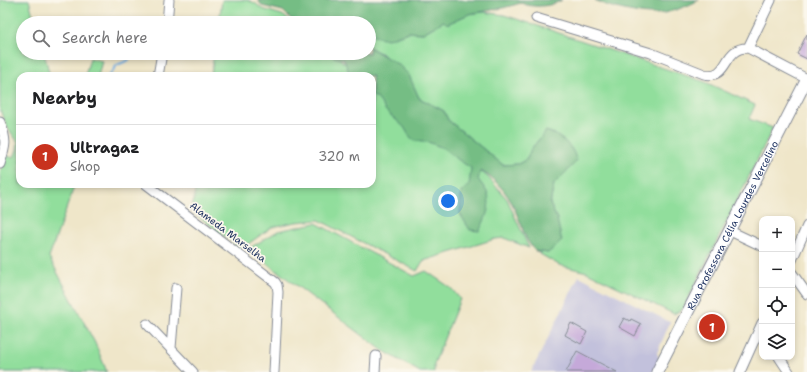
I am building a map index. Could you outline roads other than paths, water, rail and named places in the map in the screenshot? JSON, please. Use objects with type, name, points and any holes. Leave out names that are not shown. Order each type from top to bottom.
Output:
[{"type":"main road","name":"Rua Professora Célia Lourdes Vercelino","points":[[657,372],[807,79]]},
{"type":"street","points":[[168,16],[169,0]]},
{"type":"street","points":[[748,48],[770,0]]},
{"type":"street","points":[[536,18],[651,53],[709,75],[718,73],[731,54],[736,50],[748,48],[807,79]]},
{"type":"street","points":[[159,72],[161,60]]},
{"type":"street","points":[[0,122],[4,133],[6,146],[1,158]]},
{"type":"street","name":"Alameda Marselha","points":[[151,188],[270,278],[277,285],[278,292],[274,372]]},
{"type":"street","points":[[795,253],[807,226]]},
{"type":"street","points":[[730,231],[759,245]]},
{"type":"street","points":[[795,277],[807,294]]},
{"type":"street","points":[[170,348],[176,288]]},
{"type":"street","points":[[147,324],[193,372]]},
{"type":"street","points":[[740,372],[759,332]]},
{"type":"street","points":[[375,372],[376,356]]},
{"type":"street","points":[[781,360],[789,372]]},
{"type":"waterway","points":[[112,72],[117,65],[129,60]]},
{"type":"place","name":"Ultragaz","points":[[712,327]]}]
